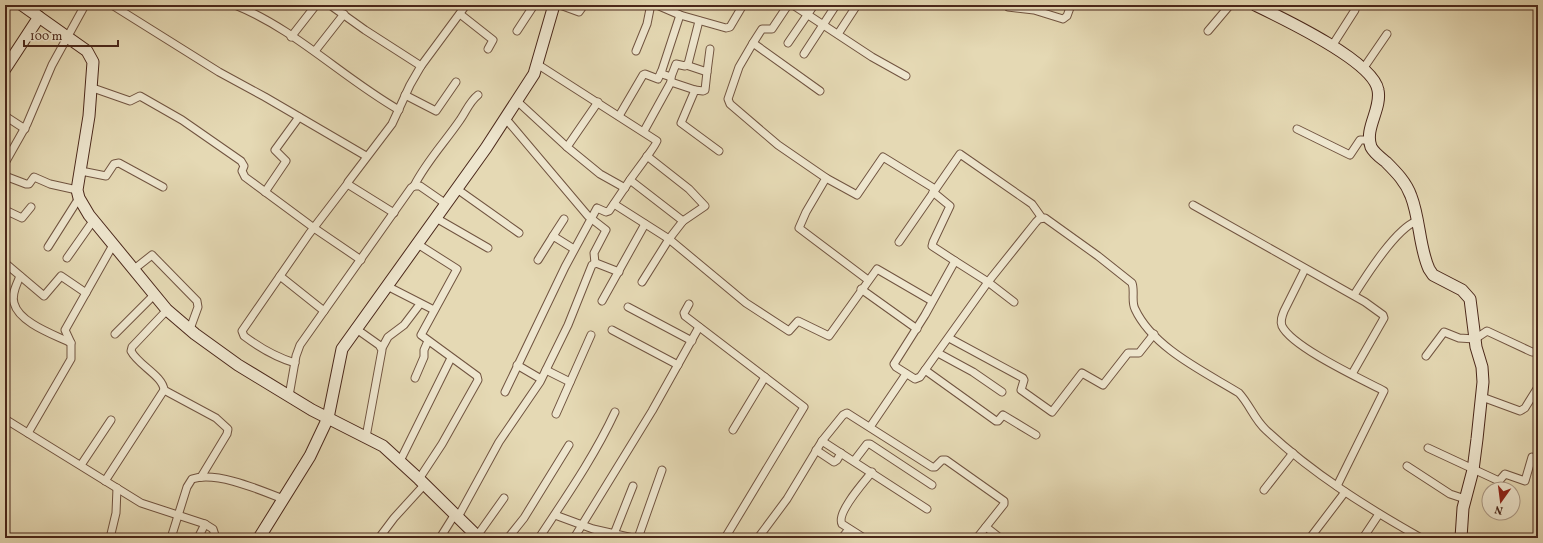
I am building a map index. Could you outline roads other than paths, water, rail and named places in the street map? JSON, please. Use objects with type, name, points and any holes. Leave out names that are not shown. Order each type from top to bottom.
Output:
[{"type":"street","points":[[22,5],[37,12],[87,50],[93,62],[89,116],[78,194],[48,247]]},
{"type":"street","points":[[5,163],[25,129],[52,64],[85,5]]},
{"type":"street","points":[[112,5],[219,72],[366,156]]},
{"type":"street","points":[[235,5],[248,10],[315,52],[368,92],[399,110]]},
{"type":"street","points":[[291,37],[316,5]]},
{"type":"street","points":[[330,5],[365,30],[421,66]]},
{"type":"street","points":[[295,363],[272,355],[242,334],[244,328],[366,156],[392,124],[405,95],[421,66],[466,5]]},
{"type":"street","points":[[517,31],[534,5]]},
{"type":"street","points":[[259,538],[310,456],[328,418],[342,349],[355,328],[387,286],[416,243],[436,218],[506,119],[534,74],[554,5]]},
{"type":"street","points":[[560,5],[579,12],[584,5]]},
{"type":"street","points":[[657,5],[699,22],[728,28],[743,5]]},
{"type":"street","points":[[788,5],[772,29],[762,29],[753,43],[740,67],[728,96],[728,102],[778,145],[826,178],[857,195],[884,157],[934,191],[950,206],[932,246],[988,282],[1014,302]]},
{"type":"street","points":[[793,5],[872,57],[906,76]]},
{"type":"street","points":[[788,43],[814,5]]},
{"type":"street","points":[[804,54],[836,5]]},
{"type":"street","points":[[838,34],[857,5]]},
{"type":"street","points":[[1008,7],[1034,10],[1063,19],[1067,16],[1072,5]]},
{"type":"street","points":[[1208,31],[1230,5]]},
{"type":"street","points":[[1255,5],[1332,46],[1363,68],[1374,81],[1378,89],[1378,99],[1370,140],[1375,152],[1404,182],[1411,196],[1429,269],[1433,275],[1462,290],[1470,299],[1482,367],[1482,397],[1473,470],[1461,521],[1461,538]]},
{"type":"street","points":[[636,51],[645,30],[649,6]]},
{"type":"street","points":[[1332,46],[1355,10]]},
{"type":"street","points":[[5,69],[37,12]]},
{"type":"street","points":[[315,52],[344,14]]},
{"type":"street","points":[[460,14],[493,40],[488,49]]},
{"type":"street","points":[[619,116],[643,75],[645,74],[658,79],[680,15]]},
{"type":"street","points":[[686,65],[699,22]]},
{"type":"street","points":[[1363,68],[1387,34]]},
{"type":"street","points":[[753,43],[820,91]]},
{"type":"street","points":[[661,72],[671,80],[695,90],[704,91],[708,72],[710,50]]},
{"type":"street","points":[[504,392],[574,249],[597,208],[608,212],[647,156],[658,143],[655,138],[537,64]]},
{"type":"street","points":[[644,131],[671,80],[676,64],[686,65],[708,72]]},
{"type":"street","points":[[405,95],[436,111],[456,82]]},
{"type":"street","points":[[90,87],[128,101],[140,96],[167,111],[241,161],[244,166],[244,175],[314,228],[361,260]]},
{"type":"street","points":[[695,90],[681,124],[719,151]]},
{"type":"street","points":[[289,396],[300,345],[414,186],[423,169],[460,120],[471,102],[478,95]]},
{"type":"street","points":[[517,101],[567,147],[600,174],[625,188]]},
{"type":"street","points":[[567,147],[598,102]]},
{"type":"street","points":[[5,116],[25,129]]},
{"type":"street","points":[[265,192],[286,161],[275,150],[299,117]]},
{"type":"street","points":[[440,538],[457,516],[499,442],[546,370],[568,325],[595,263],[594,253],[606,230],[591,218],[506,119]]},
{"type":"street","points":[[1297,129],[1350,155],[1360,140],[1370,140]]},
{"type":"street","points":[[899,242],[961,154],[1032,204],[1042,218],[1049,220],[1132,282],[1132,298],[1136,310],[1154,334],[1173,351],[1239,394],[1260,424],[1293,453],[1345,492],[1418,537]]},
{"type":"street","points":[[642,282],[683,221],[704,206],[689,190],[647,156]]},
{"type":"street","points":[[81,171],[106,176],[114,164],[119,163],[163,187]]},
{"type":"street","points":[[5,176],[26,184],[29,184],[34,177],[78,194],[93,220],[167,310],[238,365],[328,418],[382,446],[400,461],[478,537],[504,498]]},
{"type":"street","points":[[826,178],[806,212],[799,228],[868,280]]},
{"type":"street","points":[[630,180],[683,221]]},
{"type":"street","points":[[348,183],[394,213]]},
{"type":"street","points":[[414,186],[420,186],[446,204]]},
{"type":"street","points":[[457,189],[519,233]]},
{"type":"street","points":[[614,204],[669,240],[746,303],[789,331],[798,321],[828,336],[876,269],[879,269],[932,302]]},
{"type":"street","points":[[1193,205],[1354,295],[1383,315],[1384,318],[1352,374]]},
{"type":"street","points":[[5,210],[22,218],[25,217],[31,207]]},
{"type":"street","points":[[436,218],[488,248]]},
{"type":"street","points":[[955,261],[917,329],[894,364],[915,379],[918,379],[938,353],[988,282],[1036,222],[1042,218]]},
{"type":"street","points":[[538,260],[564,219]]},
{"type":"street","points":[[67,258],[93,220]]},
{"type":"street","points":[[1354,295],[1370,269],[1401,231],[1411,223],[1418,221]]},
{"type":"street","points":[[602,301],[645,224]]},
{"type":"street","points":[[553,236],[574,249]]},
{"type":"street","points":[[379,538],[422,482],[477,383],[477,376],[428,341],[421,334],[457,268],[416,243]]},
{"type":"street","points":[[28,433],[71,359],[71,343],[66,336],[65,330],[113,245]]},
{"type":"street","points":[[133,270],[152,255],[197,301],[198,306],[190,329]]},
{"type":"street","points":[[5,263],[44,296],[61,276],[86,293]]},
{"type":"street","points":[[595,263],[619,272]]},
{"type":"street","points":[[1306,269],[1284,311],[1281,318],[1282,325],[1294,339],[1307,349],[1384,392],[1337,486]]},
{"type":"street","points":[[20,276],[13,296],[14,304],[18,310],[31,323],[71,343]]},
{"type":"street","points":[[280,276],[324,311]]},
{"type":"street","points":[[387,286],[434,310]]},
{"type":"street","points":[[861,289],[917,329]]},
{"type":"street","points":[[115,334],[154,295]]},
{"type":"street","points":[[359,433],[382,348],[388,338],[404,325],[420,304]]},
{"type":"street","points":[[690,304],[684,315],[803,405],[804,408],[725,538]]},
{"type":"street","points":[[628,307],[692,341]]},
{"type":"street","points":[[105,481],[164,390],[164,385],[160,380],[143,366],[131,351],[132,347],[167,310]]},
{"type":"street","points":[[574,538],[678,366],[699,327]]},
{"type":"street","points":[[355,328],[382,348]]},
{"type":"street","points":[[612,330],[678,366]]},
{"type":"street","points":[[1426,356],[1444,332],[1459,338],[1476,339],[1487,332],[1532,352]]},
{"type":"street","points":[[949,338],[1023,378],[1024,380],[1021,390],[1052,412],[1082,373],[1103,385],[1128,353],[1139,353],[1154,334]]},
{"type":"street","points":[[556,414],[591,335]]},
{"type":"street","points":[[415,378],[424,357],[424,350],[428,341]]},
{"type":"street","points":[[938,353],[973,372],[1002,392]]},
{"type":"street","points":[[400,461],[451,358]]},
{"type":"street","points":[[517,365],[541,379]]},
{"type":"street","points":[[546,370],[570,382]]},
{"type":"street","points":[[925,370],[997,421],[1003,415],[1036,435]]},
{"type":"street","points":[[870,427],[906,374]]},
{"type":"street","points":[[733,430],[766,377]]},
{"type":"street","points":[[1482,397],[1520,411],[1525,408],[1538,387]]},
{"type":"street","points":[[164,390],[216,418],[228,429],[227,434],[201,478]]},
{"type":"street","points":[[539,538],[556,515],[595,452],[615,412]]},
{"type":"street","points":[[758,538],[787,499],[822,441],[845,414],[849,414],[933,468],[942,460],[946,460],[1004,501],[1004,504],[977,538]]},
{"type":"street","points":[[5,419],[141,502],[213,528],[216,538]]},
{"type":"street","points":[[81,465],[111,420]]},
{"type":"street","points":[[822,441],[927,509]]},
{"type":"street","points":[[854,461],[867,444],[870,444],[932,485]]},
{"type":"street","points":[[508,538],[524,518],[569,445]]},
{"type":"street","points":[[1428,448],[1499,481],[1505,474],[1524,481],[1532,457]]},
{"type":"street","points":[[816,450],[834,462],[841,453]]},
{"type":"street","points":[[1264,490],[1293,453]]},
{"type":"street","points":[[1407,466],[1450,494],[1465,499]]},
{"type":"street","points":[[638,538],[662,470]]},
{"type":"street","points":[[864,538],[842,524],[840,517],[846,506],[872,472]]},
{"type":"street","points":[[171,538],[187,487],[192,479],[201,478],[245,484],[283,499]]},
{"type":"street","points":[[614,534],[633,486]]},
{"type":"street","points":[[110,538],[116,513],[117,488]]},
{"type":"street","points":[[1310,538],[1345,492]]},
{"type":"street","points":[[1363,538],[1379,514]]},
{"type":"street","points":[[556,515],[583,525],[630,538]]},
{"type":"street","points":[[198,538],[205,524]]},
{"type":"street","points":[[986,527],[1000,538]]},
{"type":"street","points":[[842,538],[849,528]]}]
